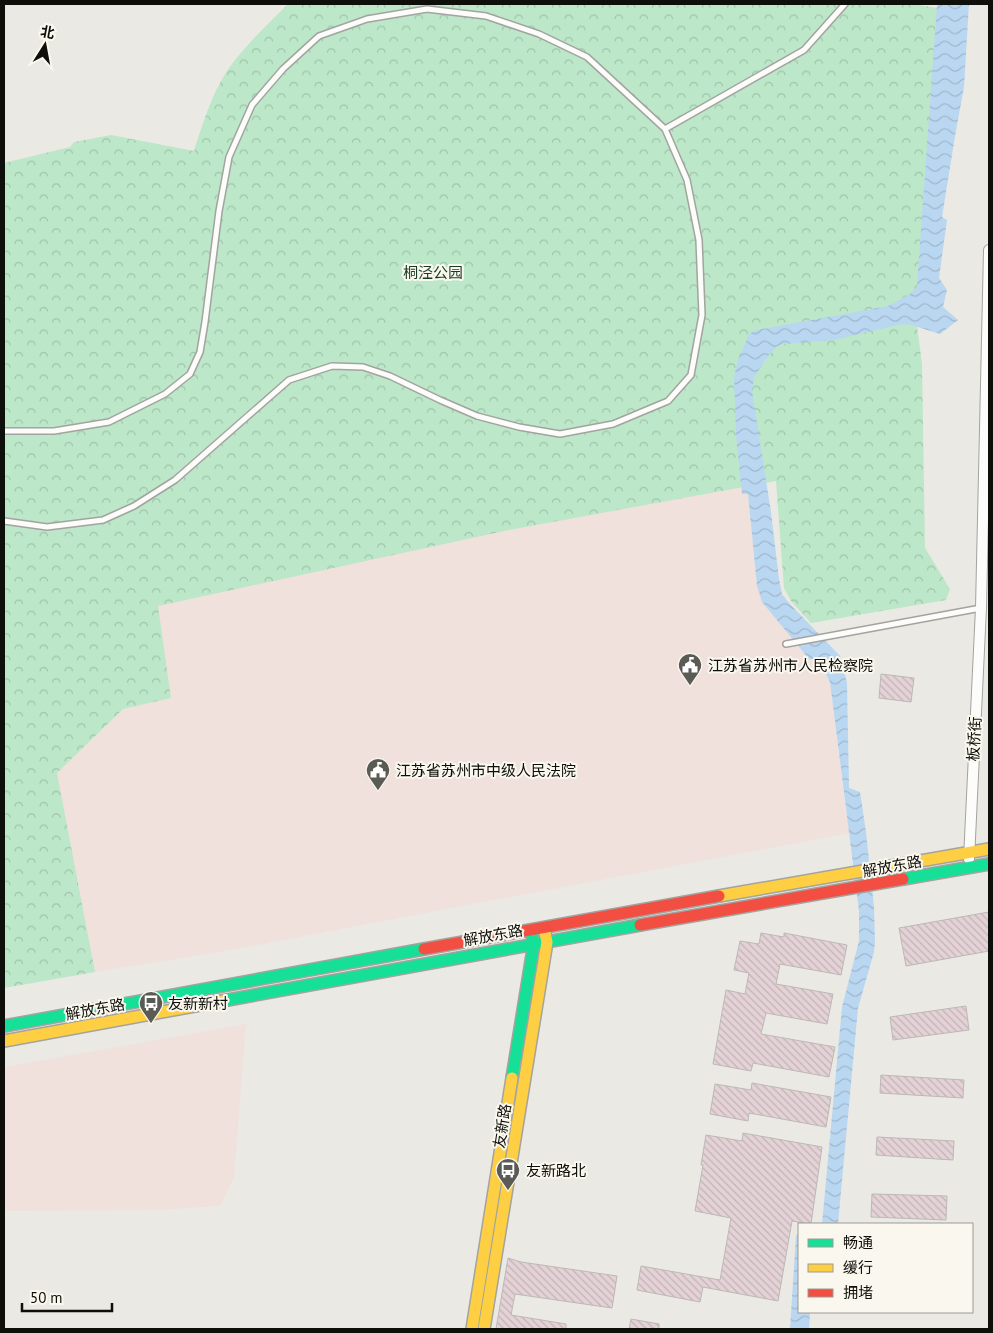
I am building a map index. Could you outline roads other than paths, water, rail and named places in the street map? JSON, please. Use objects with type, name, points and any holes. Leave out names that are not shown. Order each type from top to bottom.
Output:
[{"type":"main road","name":"解放东路","points":[[4,1026],[531,929],[989,849]]},
{"type":"main road","name":"解放东路","points":[[4,1041],[534,943],[989,864]]},
{"type":"main road","name":"友新路","points":[[484,1329],[547,942],[544,927]]},
{"type":"main road","name":"友新路","points":[[472,1329],[534,943],[531,929]]},
{"type":"street","name":"板桥街","points":[[971,867],[968,853],[981,608],[989,250]]},
{"type":"lane","points":[[665,129],[804,50],[845,4]]},
{"type":"lane","points":[[4,431],[54,431],[109,422],[165,394],[190,374],[200,352],[206,322],[219,211],[229,157],[252,105],[283,69],[319,36],[367,19],[427,9],[486,16],[539,34],[587,57],[665,129],[687,180],[699,240],[702,315],[691,375],[668,401],[613,424],[560,434],[519,427],[477,416],[390,376],[363,367],[332,366],[289,380],[174,480],[134,506],[104,520],[47,527],[4,522]]},
{"type":"lane","points":[[786,644],[981,608]]},
{"type":"water","points":[[937,4],[969,4],[964,87],[942,217],[947,220],[939,278],[947,290],[943,307],[958,320],[940,334],[908,324],[834,340],[777,346],[754,377],[752,391],[782,594],[840,656],[847,683],[849,788],[860,792],[874,907],[874,952],[858,1008],[838,1223],[822,1223],[842,1007],[859,941],[859,911],[830,682],[824,670],[815,659],[809,659],[762,602],[757,586],[748,494],[742,494],[736,435],[734,377],[738,360],[749,334],[756,330],[888,306],[910,294],[917,286]]},
{"type":"water","points":[[798,1233],[798,1313],[810,1313],[809,1329],[790,1329],[796,1236]]},
{"type":"place","name":"江苏省苏州市人民检察院","points":[[690,686]]},
{"type":"place","name":"江苏省苏州市中级人民法院","points":[[378,791]]},
{"type":"place","name":"友新新村","points":[[151,1024]]},
{"type":"place","name":"友新路北","points":[[508,1191]]},
{"type":"park label","name":"桐泾公园","points":[[433,272]]}]
